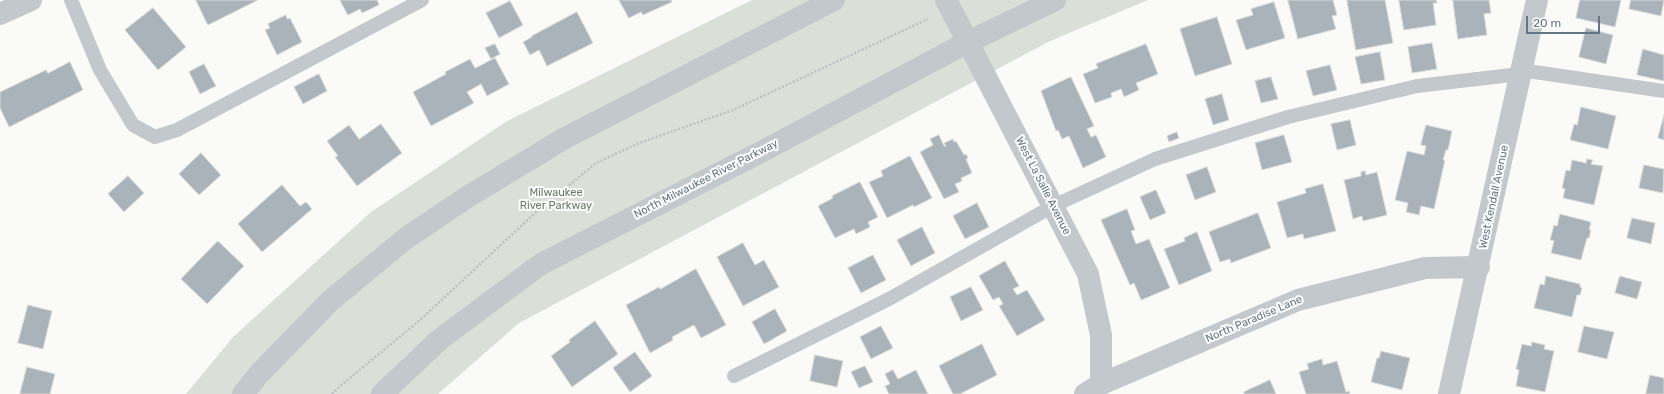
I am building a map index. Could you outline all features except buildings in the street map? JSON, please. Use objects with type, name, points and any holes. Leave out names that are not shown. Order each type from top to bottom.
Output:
[{"type":"street","points":[[0,14],[31,0]]},
{"type":"street","points":[[242,394],[258,375],[330,301],[405,239],[565,138],[834,0]]},
{"type":"street","name":"North Milwaukee River Parkway","points":[[382,394],[439,340],[541,264],[968,42],[1055,0]]},
{"type":"street","name":"West Kendall Avenue","points":[[1449,394],[1479,267],[1537,0]]},
{"type":"street","name":"West La Salle Avenue","points":[[948,4],[1088,274],[1101,335],[1093,389]]},
{"type":"street","name":"North Paradise Lane","points":[[1093,389],[1298,300],[1425,268],[1479,267]]},
{"type":"lane","points":[[71,0],[100,70],[133,125],[155,137],[177,130],[422,0]]},
{"type":"lane","points":[[734,376],[888,299],[1053,206],[1156,159],[1288,117],[1416,86],[1521,72],[1664,91]]},
{"type":"path","points":[[332,394],[431,310],[533,215],[596,163],[639,143],[733,110],[948,4]]},
{"type":"green space","name":"Milwaukee River Parkway","points":[[752,0],[1148,0],[1050,41],[519,323],[438,394],[186,394],[234,336],[371,212],[507,121]]}]
